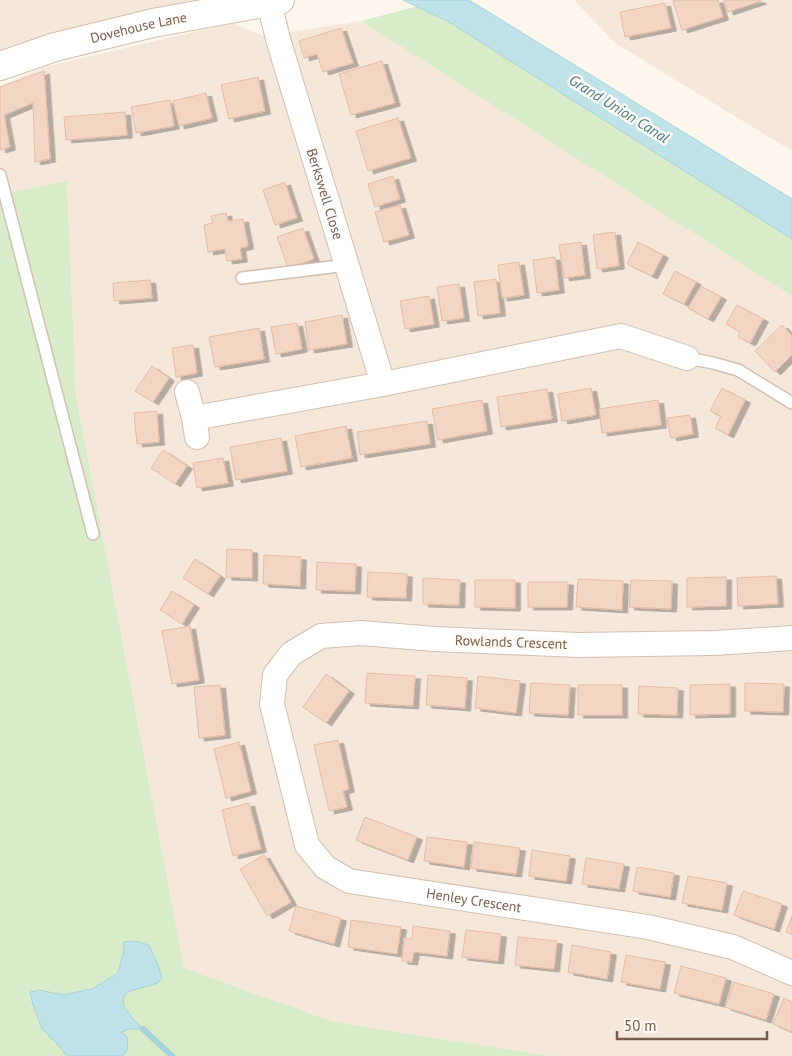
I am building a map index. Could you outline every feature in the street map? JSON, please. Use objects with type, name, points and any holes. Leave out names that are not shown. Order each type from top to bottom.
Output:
[{"type":"street","name":"Dovehouse Lane","points":[[0,66],[55,47],[153,23],[275,1]]},
{"type":"street","name":"Berkswell Close","points":[[275,1],[283,55],[383,384]]},
{"type":"street","points":[[186,392],[196,428],[383,384],[621,336],[687,358]]},
{"type":"street","name":"Rowlands Crescent","points":[[272,704],[275,675],[291,654],[321,636],[360,633],[435,639],[578,644],[715,643],[792,638]]},
{"type":"street","name":"Henley Crescent","points":[[272,704],[307,845],[326,867],[349,881],[648,927],[733,947],[792,973]]},
{"type":"lane","points":[[0,174],[93,534]]},
{"type":"lane","points":[[242,278],[347,266]]},
{"type":"lane","points":[[687,358],[738,370],[792,403]]},
{"type":"shaded area","points":[[0,0],[207,0],[0,52]]},
{"type":"shaded area","points":[[574,0],[792,0],[792,151],[615,43]]},
{"type":"shaded area","points":[[361,21],[792,296],[792,1056],[549,1056],[334,1022],[184,968],[76,395],[67,182],[0,197],[0,86],[44,67],[233,23],[264,36]]},
{"type":"green space","points":[[422,5],[792,239],[792,296],[361,21]]},
{"type":"green space","points":[[67,181],[76,395],[184,968],[334,1022],[549,1056],[0,1056],[0,197]]},
{"type":"water","name":"Grand Union Canal","points":[[403,0],[469,0],[792,199],[792,239],[449,22]]},
{"type":"water","points":[[135,941],[149,945],[162,978],[158,983],[130,991],[124,996],[123,1005],[143,1029],[129,1029],[121,1032],[128,1038],[127,1050],[123,1056],[67,1056],[42,1029],[30,992],[39,990],[63,995],[92,989],[118,973],[124,950],[124,942]]},
{"type":"building","points":[[718,0],[723,17],[682,30],[673,1]]},
{"type":"building","points":[[724,0],[760,0],[761,1],[728,12]]},
{"type":"building","points":[[665,3],[671,28],[625,37],[620,12]]},
{"type":"building","points":[[341,28],[353,63],[323,72],[317,54],[304,58],[299,41]]},
{"type":"building","points":[[382,61],[395,103],[351,115],[339,74]]},
{"type":"building","points":[[44,71],[50,159],[35,162],[33,103],[4,115],[10,147],[0,150],[0,87]]},
{"type":"building","points":[[258,77],[265,111],[229,119],[221,85]]},
{"type":"building","points":[[206,93],[212,118],[179,126],[173,101]]},
{"type":"building","points":[[170,100],[174,126],[136,133],[131,107]]},
{"type":"building","points":[[125,112],[127,135],[66,140],[64,117]]},
{"type":"building","points":[[398,118],[411,158],[368,171],[356,131]]},
{"type":"building","points":[[393,176],[400,199],[375,207],[368,184]]},
{"type":"building","points":[[285,182],[297,218],[275,225],[263,190]]},
{"type":"building","points":[[400,205],[409,235],[384,242],[375,212]]},
{"type":"building","points":[[226,213],[228,221],[243,219],[248,246],[240,248],[242,259],[227,261],[225,249],[208,252],[204,225],[213,223],[211,216]]},
{"type":"building","points":[[303,228],[314,259],[288,268],[277,237]]},
{"type":"building","points":[[615,232],[619,266],[597,269],[593,235]]},
{"type":"building","points":[[581,242],[585,275],[564,278],[559,245]]},
{"type":"building","points":[[638,242],[663,255],[652,276],[627,264]]},
{"type":"building","points":[[555,257],[559,290],[537,293],[533,260]]},
{"type":"building","points":[[519,262],[524,295],[502,298],[498,265]]},
{"type":"building","points":[[675,271],[696,282],[684,304],[663,294]]},
{"type":"building","points":[[496,279],[500,313],[478,316],[474,282]]},
{"type":"building","points":[[150,280],[152,298],[114,301],[113,283]]},
{"type":"building","points":[[459,284],[464,318],[442,321],[437,287]]},
{"type":"building","points":[[701,286],[721,297],[708,319],[688,308]]},
{"type":"building","points":[[429,296],[434,324],[405,329],[400,301]]},
{"type":"building","points":[[737,305],[763,319],[750,343],[738,337],[740,332],[726,324]]},
{"type":"building","points":[[342,315],[347,344],[309,350],[305,322]]},
{"type":"building","points":[[297,323],[302,349],[276,354],[271,327]]},
{"type":"building","points":[[782,325],[792,336],[792,355],[775,372],[755,351]]},
{"type":"building","points":[[259,328],[264,359],[215,367],[209,337]]},
{"type":"building","points":[[193,345],[197,373],[176,377],[172,348]]},
{"type":"building","points":[[152,366],[169,378],[153,402],[135,391]]},
{"type":"building","points":[[591,388],[596,415],[562,421],[558,394]]},
{"type":"building","points":[[722,388],[745,400],[728,435],[715,428],[721,416],[710,411]]},
{"type":"building","points":[[547,389],[552,419],[501,427],[497,397]]},
{"type":"building","points":[[482,400],[487,431],[438,440],[432,409]]},
{"type":"building","points":[[658,400],[661,425],[602,433],[599,409]]},
{"type":"building","points":[[157,411],[159,442],[137,444],[134,413]]},
{"type":"building","points":[[690,415],[693,434],[671,438],[667,418]]},
{"type":"building","points":[[427,421],[430,444],[360,455],[357,432]]},
{"type":"building","points":[[346,426],[352,458],[301,467],[295,436]]},
{"type":"building","points":[[281,438],[287,471],[236,480],[230,447]]},
{"type":"building","points":[[163,450],[187,466],[175,484],[151,468]]},
{"type":"building","points":[[223,458],[228,483],[197,488],[193,463]]},
{"type":"building","points":[[227,549],[252,550],[252,578],[226,577]]},
{"type":"building","points":[[264,555],[301,557],[300,586],[263,584]]},
{"type":"building","points":[[195,559],[220,576],[208,594],[183,578]]},
{"type":"building","points":[[317,562],[356,564],[355,591],[316,590]]},
{"type":"building","points":[[368,572],[407,574],[406,598],[367,597]]},
{"type":"building","points":[[776,576],[778,604],[738,606],[737,578]]},
{"type":"building","points":[[726,577],[726,606],[687,607],[687,578]]},
{"type":"building","points":[[423,578],[460,580],[459,605],[423,604]]},
{"type":"building","points":[[578,579],[623,581],[622,610],[576,607]]},
{"type":"building","points":[[475,580],[515,580],[515,608],[475,607]]},
{"type":"building","points":[[631,580],[672,581],[671,609],[629,607]]},
{"type":"building","points":[[528,582],[568,582],[567,607],[528,607]]},
{"type":"building","points":[[172,591],[194,605],[182,624],[160,610]]},
{"type":"building","points":[[190,626],[199,680],[172,684],[162,631]]},
{"type":"building","points":[[367,673],[415,676],[413,706],[365,703]]},
{"type":"building","points":[[326,674],[349,691],[326,723],[303,707]]},
{"type":"building","points":[[428,675],[467,678],[465,708],[426,705]]},
{"type":"building","points":[[478,676],[520,681],[516,713],[475,708]]},
{"type":"building","points":[[531,683],[570,685],[568,715],[529,713]]},
{"type":"building","points":[[745,683],[784,684],[783,712],[745,711]]},
{"type":"building","points":[[730,684],[730,714],[690,715],[690,685]]},
{"type":"building","points":[[220,685],[225,735],[199,738],[194,687]]},
{"type":"building","points":[[578,685],[622,685],[622,715],[578,715]]},
{"type":"building","points":[[639,686],[678,688],[677,715],[638,714]]},
{"type":"building","points":[[338,740],[349,789],[343,791],[347,807],[329,811],[314,745]]},
{"type":"building","points":[[239,742],[251,791],[226,798],[214,749]]},
{"type":"building","points":[[249,803],[261,849],[233,856],[222,810]]},
{"type":"building","points":[[365,817],[417,837],[408,860],[356,840]]},
{"type":"building","points":[[427,837],[467,842],[464,867],[424,861]]},
{"type":"building","points":[[474,842],[520,848],[516,874],[471,868]]},
{"type":"building","points":[[532,850],[570,856],[566,881],[529,876]]},
{"type":"building","points":[[264,855],[291,902],[267,916],[240,869]]},
{"type":"building","points":[[586,858],[624,864],[619,889],[582,884]]},
{"type":"building","points":[[637,867],[674,873],[670,897],[633,891]]},
{"type":"building","points":[[688,876],[727,883],[722,910],[682,903]]},
{"type":"building","points":[[743,891],[782,904],[774,929],[734,915]]},
{"type":"building","points":[[296,906],[341,918],[334,944],[289,931]]},
{"type":"building","points":[[792,916],[792,934],[786,932]]},
{"type":"building","points":[[351,920],[401,927],[397,954],[348,947]]},
{"type":"building","points":[[413,926],[450,931],[447,956],[414,952],[412,962],[402,961],[404,938],[412,939]]},
{"type":"building","points":[[466,930],[501,934],[498,961],[462,957]]},
{"type":"building","points":[[518,937],[557,941],[554,969],[515,965]]},
{"type":"building","points":[[572,945],[611,952],[607,979],[568,972]]},
{"type":"building","points":[[626,955],[665,962],[660,989],[621,982]]},
{"type":"building","points":[[681,966],[726,978],[719,1004],[674,993]]},
{"type":"building","points":[[734,982],[774,994],[766,1020],[725,1007]]},
{"type":"building","points":[[784,998],[792,1002],[792,1032],[773,1024]]},
{"type":"waterway","points":[[143,1029],[172,1056]]}]
